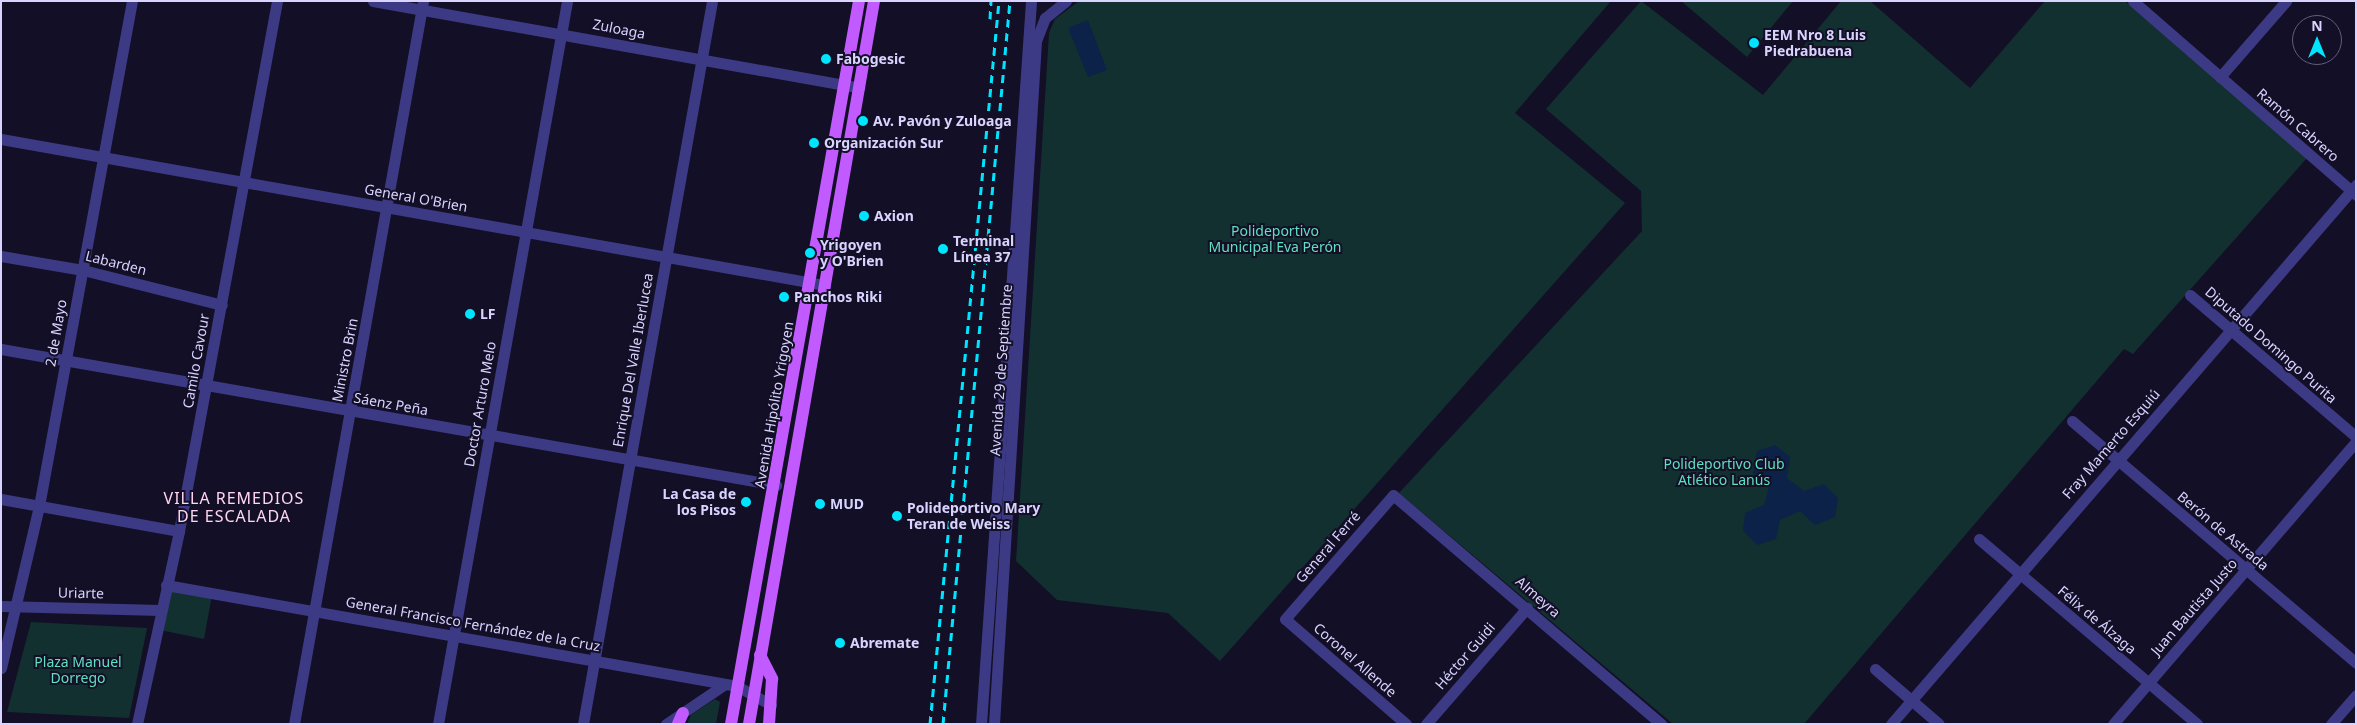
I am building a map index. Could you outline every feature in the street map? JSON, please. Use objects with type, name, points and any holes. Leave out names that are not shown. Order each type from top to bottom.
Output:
[{"type":"main road","name":"Avenida Hipólito Yrigoyen","points":[[731,724],[731,685],[776,485],[859,1]]},
{"type":"main road","points":[[749,724],[874,1]]},
{"type":"main road","points":[[760,655],[770,669],[771,704],[769,724]]},
{"type":"street","name":"2 de Mayo","points":[[2,665],[39,506],[105,158],[132,1]]},
{"type":"street","name":"Camilo Cavour","points":[[137,724],[179,531],[208,385],[277,1]]},
{"type":"street","name":"Zuloaga","points":[[373,1],[422,6],[561,34],[859,88]]},
{"type":"street","name":"Doctor Arturo Melo","points":[[438,724],[567,1]]},
{"type":"street","name":"Enrique Del Valle Iberlucea","points":[[583,724],[712,1]]},
{"type":"street","name":"Avenida 29 de Septiembre","points":[[981,724],[1031,1]]},
{"type":"street","name":"Avenida 29 de Septiembre","points":[[994,724],[1036,41],[1045,18],[1066,1]]},
{"type":"street","name":"Ramón Cabrero","points":[[2133,1],[2220,78],[2354,190]]},
{"type":"street","points":[[2220,78],[2286,1]]},
{"type":"street","name":"Ministro Brin","points":[[294,724],[388,209],[422,6]]},
{"type":"street","name":"General O'Brien","points":[[1,139],[667,259],[825,285]]},
{"type":"street","name":"Fray Mamerto Esquiú","points":[[1891,724],[2229,330],[2354,190]]},
{"type":"street","name":"Labarden","points":[[1,256],[83,270],[222,305]]},
{"type":"street","name":"Diputado Domingo Purita","points":[[2190,295],[2356,437]]},
{"type":"street","name":"Sáenz Peña","points":[[1,349],[350,412],[776,485]]},
{"type":"street","name":"Berón de Astrada","points":[[2072,421],[2356,663]]},
{"type":"street","name":"Juan Bautista Justo","points":[[2113,724],[2356,442]]},
{"type":"street","name":"Almeyra","points":[[1393,495],[1661,724]]},
{"type":"street","name":"General Ferré","points":[[1284,619],[1393,495]]},
{"type":"street","points":[[1,499],[179,531]]},
{"type":"street","name":"Félix de Álzaga","points":[[1978,539],[2197,724]]},
{"type":"street","name":"General Francisco Fernández de la Cruz","points":[[166,585],[731,685],[771,704]]},
{"type":"street","name":"Uriarte","points":[[1,606],[161,610]]},
{"type":"street","name":"Héctor Guidi","points":[[1426,724],[1527,608]]},
{"type":"street","name":"Coronel Allende","points":[[1284,619],[1406,724]]},
{"type":"street","points":[[1874,669],[1939,724]]},
{"type":"street","points":[[666,724],[680,718],[731,685]]},
{"type":"street","points":[[2331,724],[2356,695]]},
{"type":"green space","name":"Polideportivo Municipal Eva Perón","points":[[1079,1],[1611,1],[1515,113],[1625,203],[1220,661],[1168,613],[1057,600],[1016,561],[1049,33],[1055,19]]},
{"type":"green space","name":"Polideportivo Club Atlético Lanús","points":[[1641,1],[1763,95],[1841,1],[1870,1],[1970,88],[2045,1],[2125,1],[2307,158],[2133,354],[2124,349],[1804,724],[1673,724],[1399,493],[1642,231],[1641,191],[1546,109]]},
{"type":"green space","points":[[1681,1],[1793,1],[1747,57]]},
{"type":"green space","points":[[170,588],[212,595],[204,639],[160,630]]},
{"type":"green space","name":"Plaza Manuel Dorrego","points":[[31,622],[147,628],[129,718],[7,712]]},
{"type":"green space","points":[[715,699],[720,702],[716,724],[687,724],[691,715]]},
{"type":"water","points":[[1088,20],[1107,70],[1088,77],[1068,28]]},
{"type":"water","points":[[1775,445],[1790,457],[1787,478],[1804,491],[1824,484],[1838,498],[1835,517],[1815,525],[1800,511],[1780,520],[1776,539],[1757,545],[1743,530],[1745,513],[1764,505],[1769,486],[1753,473],[1757,451]]},
{"type":"railway","points":[[990,19],[991,1]]},
{"type":"railway","points":[[930,724],[999,1]]},
{"type":"railway","points":[[943,724],[1010,1]]},
{"type":"place","name":"EEM Nro 8 Luis Piedrabuena","points":[[1754,43]]},
{"type":"place","name":"Fabogesic","points":[[826,59]]},
{"type":"place","name":"Av. Pavón y Zuloaga","points":[[863,121]]},
{"type":"place","name":"Organización Sur","points":[[814,143]]},
{"type":"place","name":"Axion","points":[[864,216]]},
{"type":"place","name":"Terminal Línea 37","points":[[943,249]]},
{"type":"place","name":"Yrigoyen y O'Brien","points":[[810,253]]},
{"type":"place","name":"Panchos Riki","points":[[784,297]]},
{"type":"place","name":"LF","points":[[470,314]]},
{"type":"place","name":"La Casa de los Pisos","points":[[746,502]]},
{"type":"place","name":"MUD","points":[[820,504]]},
{"type":"place","name":"Polideportivo Mary Teran de Weiss","points":[[897,516]]},
{"type":"place","name":"Abremate","points":[[840,643]]},
{"type":"district","name":"VILLA REMEDIOS DE ESCALADA","points":[[234,507]]}]
